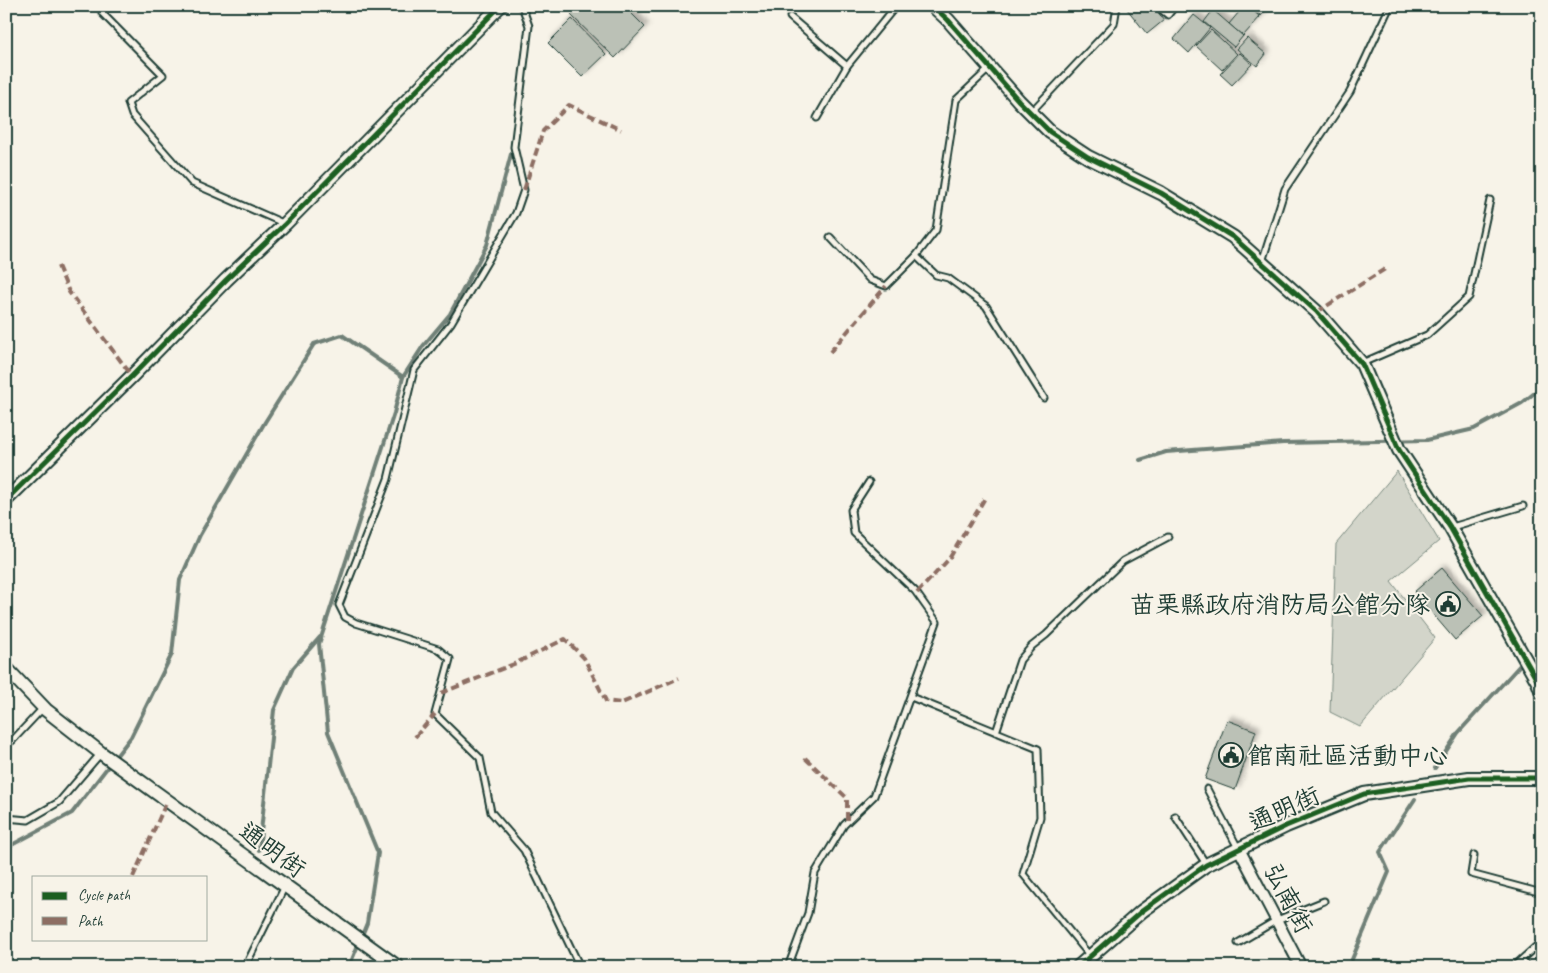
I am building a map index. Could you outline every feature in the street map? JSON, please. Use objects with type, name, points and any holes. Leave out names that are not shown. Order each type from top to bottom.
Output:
[{"type":"street","points":[[6,500],[226,280],[285,224],[500,6]]},
{"type":"street","points":[[933,6],[1050,132],[1088,157],[1161,193],[1233,237],[1317,312],[1362,364],[1390,425],[1399,450],[1450,528],[1540,684]]},
{"type":"street","name":"通明街","points":[[6,668],[43,708],[121,768],[398,967]]},
{"type":"street","name":"通明街","points":[[1078,967],[1142,911],[1206,865],[1286,826],[1364,794],[1469,778],[1542,778]]},
{"type":"street","name":"弘南街","points":[[1239,849],[1302,967]]},
{"type":"lane","points":[[110,6],[102,13],[163,75],[128,103],[132,115],[192,183],[285,224]]},
{"type":"lane","points":[[522,6],[529,26],[514,147],[524,190],[516,213],[451,323],[414,370],[388,479],[340,606],[345,617],[356,623],[438,649],[450,659],[435,714],[480,758],[491,812],[524,850],[580,967]]},
{"type":"lane","points":[[817,118],[847,66],[896,6]]},
{"type":"lane","points":[[1031,112],[1114,24],[1117,6]]},
{"type":"lane","points":[[1157,6],[1168,15],[1175,6]]},
{"type":"lane","points":[[1262,262],[1285,189],[1350,92],[1390,6]]},
{"type":"lane","points":[[790,17],[847,66]]},
{"type":"lane","points":[[830,237],[870,280],[886,286],[916,256],[936,230],[956,100],[990,68]]},
{"type":"lane","points":[[1362,364],[1427,335],[1469,297],[1490,200]]},
{"type":"lane","points":[[916,256],[936,275],[948,278],[986,306],[1044,398]]},
{"type":"lane","points":[[788,967],[808,913],[815,873],[844,825],[874,796],[937,622],[915,591],[854,533],[851,510],[868,482]]},
{"type":"lane","points":[[1450,528],[1523,506]]},
{"type":"lane","points":[[996,732],[1020,660],[1032,646],[1046,635],[1123,561],[1168,537]]},
{"type":"lane","points":[[911,697],[1038,749],[1040,817],[1023,874],[1090,956]]},
{"type":"lane","points":[[12,741],[43,708]]},
{"type":"lane","points":[[6,818],[28,820],[59,802],[103,754]]},
{"type":"lane","points":[[1207,789],[1239,849]]},
{"type":"lane","points":[[1175,816],[1206,865]]},
{"type":"lane","points":[[1474,855],[1471,874],[1542,893]]},
{"type":"lane","points":[[245,967],[285,886]]},
{"type":"lane","points":[[1238,943],[1277,920],[1324,901]]},
{"type":"lane","points":[[1513,967],[1542,941]]},
{"type":"lane","points":[[1522,960],[1526,967]]},
{"type":"shaded area","points":[[1397,471],[1439,541],[1391,581],[1435,638],[1360,727],[1330,712],[1336,544]]},
{"type":"building","points":[[580,6],[624,6],[645,27],[615,58],[571,15]]},
{"type":"building","points":[[1130,6],[1153,6],[1164,20],[1147,34],[1127,9]]},
{"type":"building","points":[[1244,6],[1248,6],[1260,17],[1243,36],[1229,24]]},
{"type":"building","points":[[1249,6],[1269,6],[1261,16]]},
{"type":"building","points":[[1213,10],[1243,36],[1234,47],[1204,22]]},
{"type":"building","points":[[1194,15],[1210,28],[1189,53],[1174,39]]},
{"type":"building","points":[[572,19],[606,54],[582,77],[548,43]]},
{"type":"building","points":[[1211,30],[1237,54],[1222,70],[1196,46]]},
{"type":"building","points":[[1247,38],[1266,54],[1257,66],[1237,49]]},
{"type":"building","points":[[1240,53],[1252,64],[1232,85],[1220,74]]},
{"type":"building","name":"苗栗縣政府消防局公館分隊","points":[[1442,568],[1483,616],[1455,640],[1414,592]]},
{"type":"building","name":"館南社區活動中心","points":[[1227,720],[1256,731],[1235,790],[1205,779]]},
{"type":"waterway","points":[[349,967],[367,923],[378,853],[328,732],[319,644],[394,413],[403,377],[423,346],[450,314],[487,245],[511,154]]},
{"type":"waterway","points":[[6,848],[72,813],[131,737],[172,654],[180,580],[200,535],[265,422],[314,344],[342,335],[403,377]]},
{"type":"waterway","points":[[1140,460],[1166,452],[1283,443],[1427,440],[1474,429],[1522,403],[1542,387]]},
{"type":"waterway","points":[[259,850],[274,710],[293,668],[320,637]]},
{"type":"waterway","points":[[1435,768],[1458,733],[1520,665]]},
{"type":"waterway","points":[[1350,964],[1389,872],[1380,852],[1415,799]]},
{"type":"marked path","points":[[524,190],[543,131],[569,105],[621,130]]},
{"type":"marked path","points":[[58,266],[69,292],[132,376]]},
{"type":"marked path","points":[[1317,312],[1385,269]]},
{"type":"marked path","points":[[830,352],[886,286]]},
{"type":"marked path","points":[[917,593],[949,559],[985,498]]},
{"type":"marked path","points":[[441,693],[514,664],[565,639],[584,658],[606,701],[622,703],[679,678]]},
{"type":"marked path","points":[[415,737],[435,714]]},
{"type":"marked path","points":[[805,758],[847,798],[847,822]]},
{"type":"marked path","points":[[133,876],[167,801]]},
{"type":"cycle path","points":[[6,500],[226,280],[285,224],[500,6]]},
{"type":"cycle path","points":[[933,6],[948,20],[1019,101],[1050,132],[1088,157],[1161,193],[1233,237],[1317,312],[1362,364],[1399,450],[1450,527],[1538,682],[1542,693]]},
{"type":"cycle path","points":[[1078,967],[1142,911],[1206,865],[1286,826],[1364,794],[1469,778],[1542,778]]},
{"type":"place","name":"苗栗縣政府消防局公館分隊","points":[[1448,604]]},
{"type":"place","name":"館南社區活動中心","points":[[1231,755]]}]
